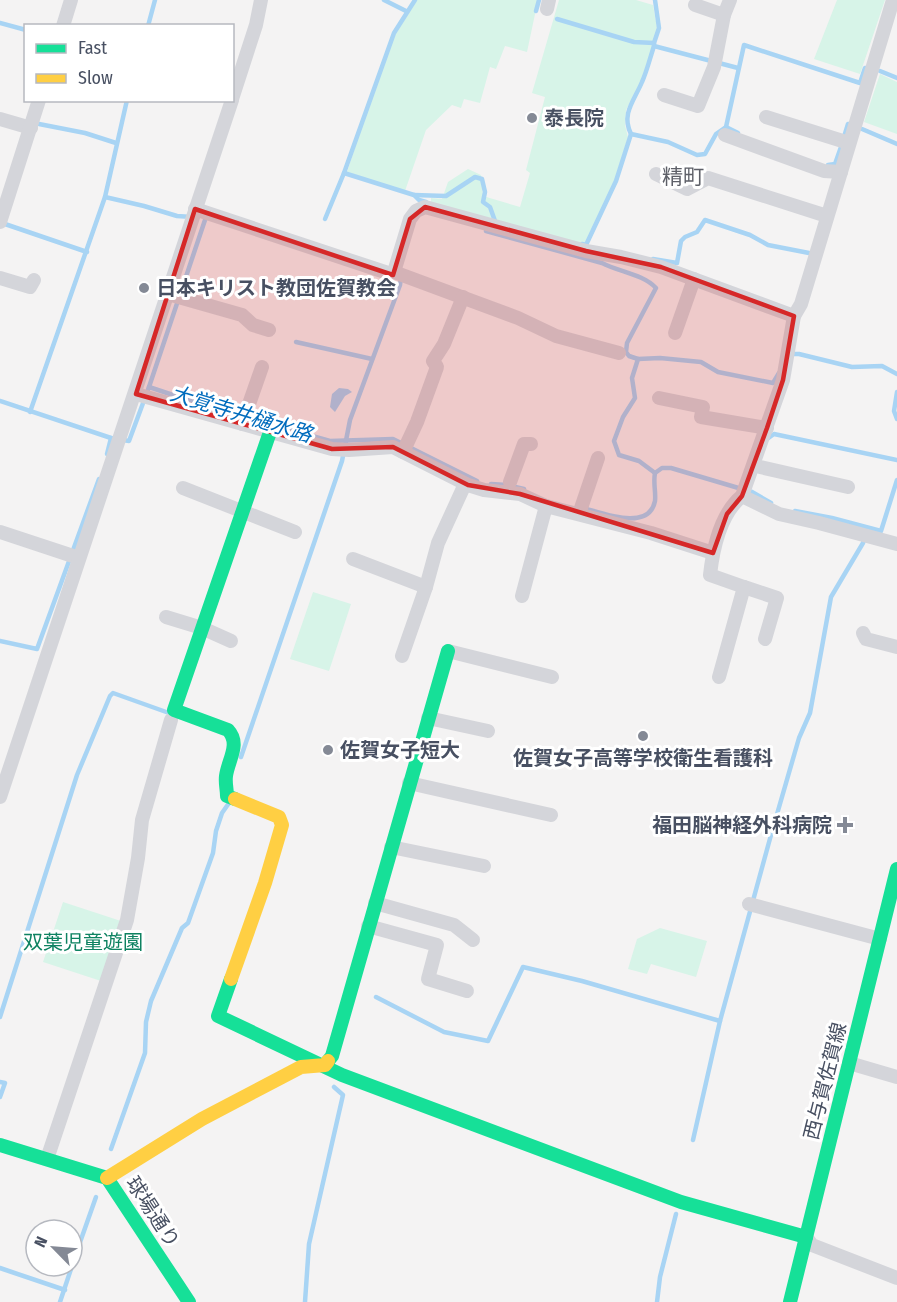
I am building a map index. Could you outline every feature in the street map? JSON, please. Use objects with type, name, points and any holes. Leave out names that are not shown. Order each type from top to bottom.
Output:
[{"type":"street","points":[[64,24],[71,0]]},
{"type":"street","points":[[234,94],[256,24],[259,0]]},
{"type":"street","points":[[664,96],[698,106],[715,63],[724,15],[730,0]]},
{"type":"street","points":[[765,639],[777,598],[710,575],[712,553],[727,514],[744,491],[783,380],[794,316],[801,304],[892,0]]},
{"type":"street","points":[[695,5],[724,15]]},
{"type":"street","points":[[1,220],[38,102]]},
{"type":"street","points":[[0,797],[74,556],[120,440],[142,396],[175,296],[194,214],[231,102]]},
{"type":"street","points":[[766,117],[849,143]]},
{"type":"street","points":[[0,119],[31,128]]},
{"type":"street","points":[[725,135],[824,171],[841,172]]},
{"type":"street","points":[[656,174],[687,189],[708,178],[827,216]]},
{"type":"street","points":[[399,274],[411,219],[416,211],[425,207],[586,251],[661,267],[794,316]]},
{"type":"street","points":[[194,214],[388,273],[399,274],[518,318],[556,336],[619,353]]},
{"type":"street","points":[[0,278],[30,287],[34,280]]},
{"type":"street","points":[[675,333],[694,279]]},
{"type":"street","points":[[175,296],[242,315],[253,325],[269,330]]},
{"type":"street","points":[[405,447],[437,367],[433,361],[444,344],[463,297]]},
{"type":"street","points":[[244,418],[262,367]]},
{"type":"street","points":[[142,396],[244,418],[270,432],[345,450],[405,447],[465,484],[484,490],[520,494],[546,506],[581,509],[712,553]]},
{"type":"street","points":[[659,398],[703,407],[702,417],[767,428]]},
{"type":"street","points":[[270,432],[174,710],[228,730],[234,737],[225,776],[230,798],[279,817],[282,825],[259,903],[218,1016],[342,1075],[681,1202],[806,1237],[812,1245],[897,1278]]},
{"type":"street","points":[[510,482],[524,444],[531,444]]},
{"type":"street","points":[[581,509],[598,458]]},
{"type":"street","points":[[760,467],[848,487]]},
{"type":"street","points":[[402,656],[426,587],[438,543],[465,484]]},
{"type":"street","points":[[183,488],[295,532]]},
{"type":"street","points":[[744,491],[779,514],[897,544]]},
{"type":"street","points":[[522,596],[546,506]]},
{"type":"street","points":[[0,532],[74,556]]},
{"type":"street","points":[[353,559],[426,587]]},
{"type":"street","points":[[718,677],[744,587]]},
{"type":"street","points":[[166,617],[202,628],[231,641]]},
{"type":"street","points":[[863,633],[866,639],[897,647]]},
{"type":"street","points":[[108,1178],[202,1119],[301,1067],[325,1065],[332,1056],[448,651],[552,677]]},
{"type":"street","points":[[428,718],[488,731]]},
{"type":"street","points":[[47,1159],[127,920],[142,820],[171,720]]},
{"type":"street","points":[[409,783],[551,815]]},
{"type":"street","points":[[391,847],[484,866]]},
{"type":"street","name":"西与賀佐賀線","points":[[790,1302],[897,869]]},
{"type":"street","points":[[375,903],[454,925],[473,940]]},
{"type":"street","points":[[753,905],[880,939]]},
{"type":"street","points":[[368,926],[437,945],[429,979],[466,991]]},
{"type":"street","points":[[849,1064],[897,1077]]},
{"type":"street","name":"球場通り","points":[[0,1145],[108,1178],[189,1302]]},
{"type":"highlighted area","points":[[425,207],[586,251],[661,267],[794,316],[783,380],[767,428],[742,496],[727,514],[713,553],[520,494],[468,485],[393,447],[332,449],[136,394],[195,209],[393,275],[410,219]]},
{"type":"green space","points":[[417,0],[538,0],[527,52],[505,46],[496,69],[490,67],[480,103],[464,99],[461,108],[452,105],[426,130],[405,191],[347,172],[378,77],[395,35]]},
{"type":"green space","name":"泰長院","points":[[559,0],[636,0],[653,5],[657,27],[641,81],[626,110],[625,125],[628,137],[614,182],[584,247],[431,205],[431,198],[442,199],[448,182],[468,169],[481,175],[483,196],[520,207],[530,173],[526,170],[545,97],[532,93]]},
{"type":"green space","points":[[837,0],[885,0],[860,74],[814,59]]},
{"type":"green space","points":[[880,74],[897,82],[897,134],[864,122]]},
{"type":"green space","points":[[313,592],[351,604],[329,671],[290,659]]},
{"type":"green space","name":"双葉児童遊園","points":[[63,902],[124,922],[104,982],[43,962]]},
{"type":"green space","points":[[660,928],[707,941],[696,977],[651,964],[647,974],[628,969],[637,939]]},
{"type":"water","points":[[339,388],[352,392],[345,396],[335,412],[330,407],[332,394]]},
{"type":"waterway","points":[[149,24],[155,0]]},
{"type":"waterway","points":[[384,0],[406,11]]},
{"type":"waterway","points":[[415,0],[394,33],[344,173],[414,195],[426,202]]},
{"type":"waterway","points":[[536,11],[539,0]]},
{"type":"waterway","points":[[654,43],[659,28],[655,0]]},
{"type":"waterway","points":[[557,19],[634,42],[654,43],[654,46],[738,68]]},
{"type":"waterway","points":[[0,23],[24,29]]},
{"type":"waterway","points":[[726,127],[744,45],[860,83],[865,68]]},
{"type":"waterway","points":[[631,134],[628,127],[628,114],[644,78],[654,46]]},
{"type":"waterway","points":[[880,71],[897,78]]},
{"type":"waterway","points":[[30,412],[105,197],[127,102]]},
{"type":"waterway","points":[[39,124],[85,133],[116,143]]},
{"type":"waterway","points":[[844,137],[848,124]]},
{"type":"waterway","points":[[582,244],[586,245],[616,181],[631,134],[668,142],[697,155],[705,154],[716,134],[726,127],[738,133]]},
{"type":"waterway","points":[[862,129],[897,144]]},
{"type":"waterway","points":[[828,165],[835,164],[841,147]]},
{"type":"waterway","points":[[325,219],[344,173]]},
{"type":"waterway","points":[[414,195],[446,196],[475,177],[482,179],[485,192],[483,202],[490,207],[495,221]]},
{"type":"waterway","points":[[105,197],[177,216],[192,217]]},
{"type":"waterway","points":[[149,387],[206,217]]},
{"type":"waterway","points":[[653,259],[677,263],[681,241],[697,232],[705,220],[750,235],[768,245],[809,253]]},
{"type":"waterway","points":[[2,223],[87,252]]},
{"type":"waterway","points":[[486,231],[602,263],[651,283],[656,288],[627,343],[626,352],[629,356],[638,359],[660,358],[701,362],[718,372],[773,383],[779,373]]},
{"type":"waterway","points":[[241,757],[342,461],[350,420],[401,277]]},
{"type":"waterway","points":[[296,342],[372,359]]},
{"type":"waterway","points":[[789,354],[799,354],[852,367],[882,366],[897,374]]},
{"type":"waterway","points":[[638,359],[632,378],[635,398],[623,417],[614,441],[619,455],[639,461],[655,473]]},
{"type":"waterway","name":"大覚寺井樋水路","points":[[0,401],[111,438],[129,441],[149,387],[209,407],[330,441],[393,439],[477,481]]},
{"type":"waterway","points":[[897,392],[894,411],[897,419]]},
{"type":"waterway","points":[[767,439],[774,434],[897,460]]},
{"type":"waterway","points":[[107,454],[111,438]]},
{"type":"waterway","points":[[583,508],[624,518],[644,516],[651,510],[655,501],[655,473],[662,468],[671,468],[752,492],[771,503]]},
{"type":"waterway","points":[[0,641],[37,649],[99,479]]},
{"type":"waterway","points":[[795,511],[881,531],[897,480]]},
{"type":"waterway","points":[[491,484],[524,489]]},
{"type":"waterway","points":[[693,1140],[720,1021],[799,738],[810,713],[831,597],[865,537]]},
{"type":"waterway","points":[[0,1017],[77,775],[110,696],[113,693],[169,713]]},
{"type":"waterway","points":[[111,1149],[145,1053],[146,1022],[151,1001],[182,928],[188,923],[213,853],[216,831],[222,813],[229,803]]},
{"type":"waterway","points":[[376,997],[444,1032],[488,1041],[523,967],[582,981],[720,1021]]},
{"type":"waterway","points":[[0,1082],[5,1083],[0,1097]]},
{"type":"waterway","points":[[305,1302],[309,1244],[343,1095],[334,1087]]},
{"type":"waterway","points":[[84,1231],[96,1197]]},
{"type":"waterway","points":[[657,1302],[660,1277],[676,1214]]},
{"type":"waterway","points":[[0,1268],[65,1290]]},
{"type":"waterway","points":[[60,1302],[68,1278]]},
{"type":"traffic: fast","points":[[235,799],[227,796],[226,781],[234,746],[232,735],[228,730],[174,710],[270,432]]},
{"type":"traffic: fast","points":[[328,1061],[332,1056],[448,651]]},
{"type":"traffic: fast","points":[[790,1302],[897,869]]},
{"type":"traffic: fast","points":[[231,979],[218,1016],[342,1075],[681,1202],[806,1237]]},
{"type":"traffic: fast","points":[[0,1145],[107,1178],[189,1302]]},
{"type":"traffic: slow","points":[[231,979],[265,883],[282,825],[279,817],[235,799]]},
{"type":"traffic: slow","points":[[107,1178],[202,1119],[301,1067],[325,1065],[328,1061]]},
{"type":"place","name":"泰長院","points":[[532,118]]},
{"type":"place","name":"日本キリスト教団佐賀教会","points":[[144,288]]},
{"type":"place","name":"佐賀女子高等学校衛生看護科","points":[[643,736]]},
{"type":"place","name":"佐賀女子短大","points":[[328,750]]},
{"type":"place","name":"福田脳神経外科病院","points":[[845,825]]},
{"type":"district","name":"精町","points":[[683,177]]}]
